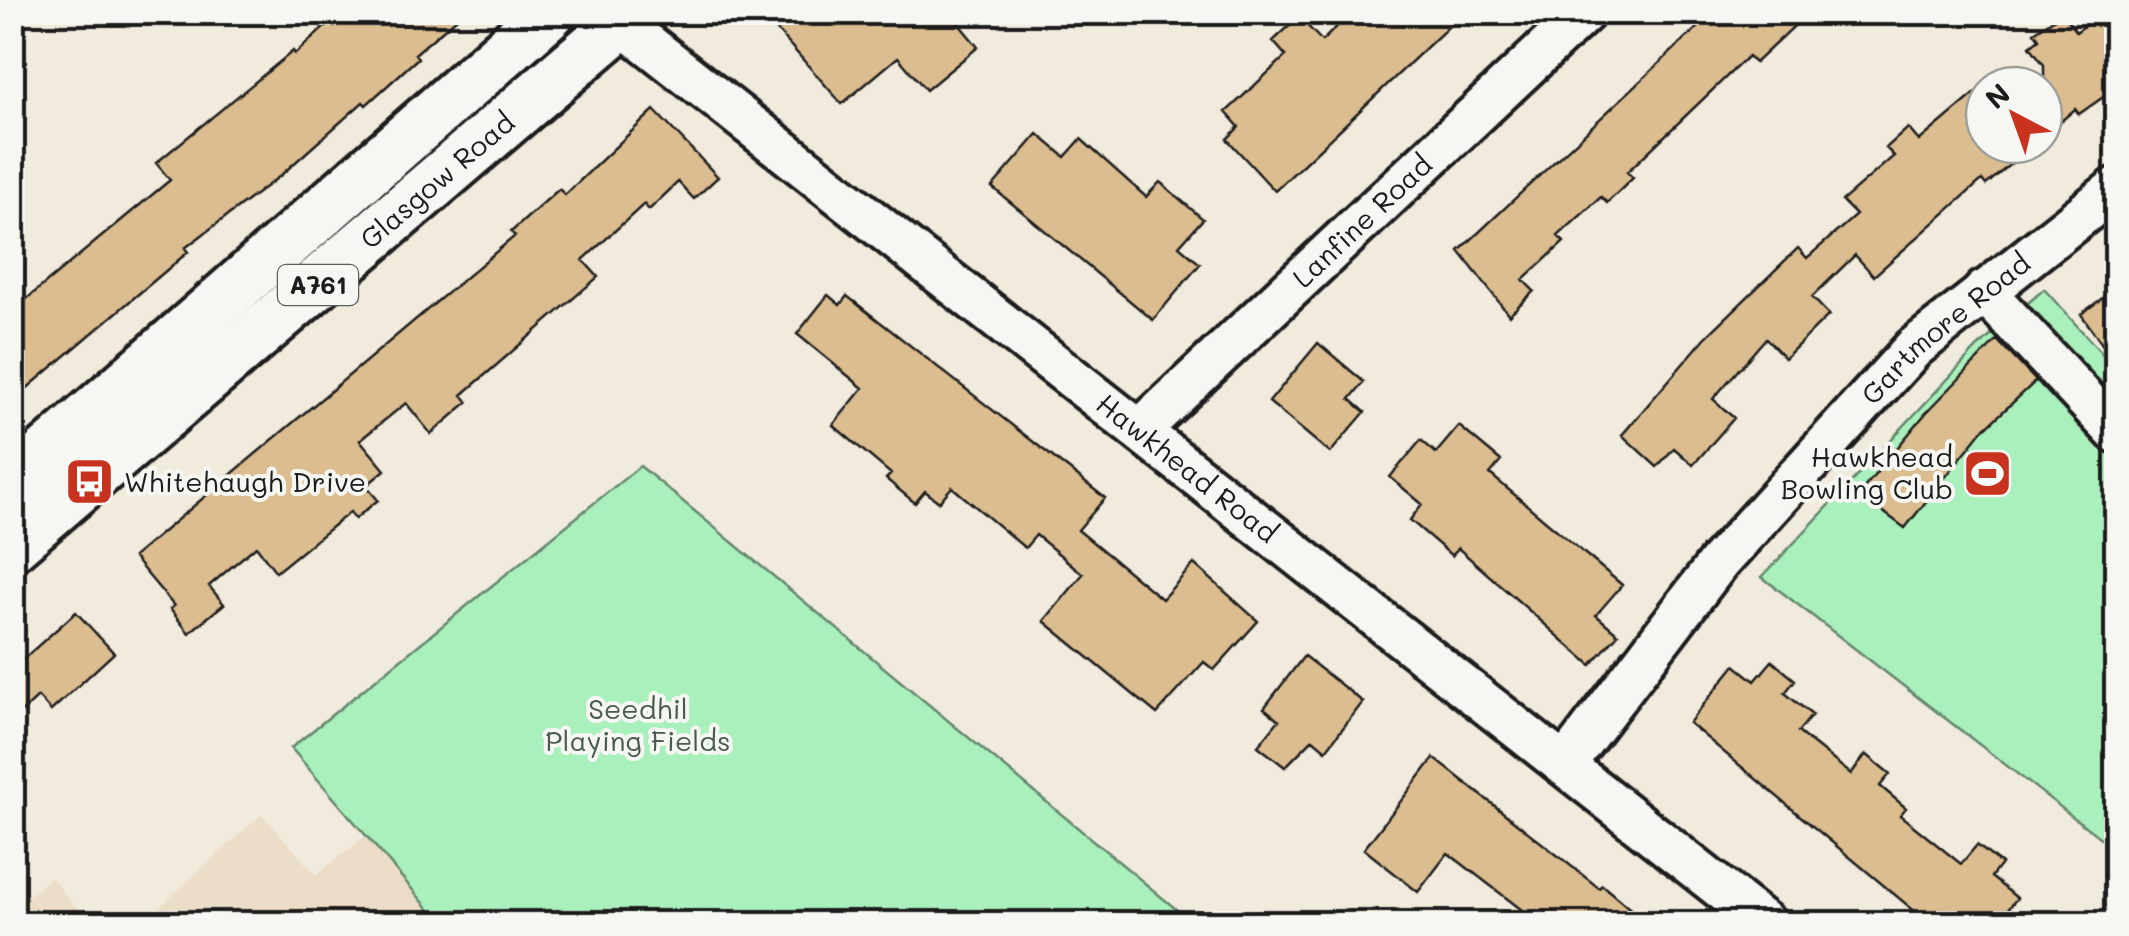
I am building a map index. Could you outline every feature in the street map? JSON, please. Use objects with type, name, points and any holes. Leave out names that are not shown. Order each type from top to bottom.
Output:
[{"type":"main road","name":"Glasgow Road","points":[[12,484],[550,12]]},
{"type":"main road","name":"Glasgow Road","points":[[12,545],[621,16]]},
{"type":"street","name":"Lanfine Road","points":[[1140,430],[1585,12]]},
{"type":"street","name":"Hawkhead Road","points":[[621,16],[1766,924]]},
{"type":"street","name":"Gartmore Road","points":[[1566,764],[1719,562],[1914,348],[2116,188]]},
{"type":"street","points":[[1984,291],[2116,432]]},
{"type":"shaded area","points":[[262,814],[316,875],[366,836],[441,923],[142,923]]},
{"type":"shaded area","points":[[51,877],[89,923],[13,923],[13,909]]},
{"type":"green space","name":"Hawkhead Bowling Club","points":[[2044,289],[2116,369],[2116,850],[1762,577],[1977,348]]},
{"type":"green space","name":"Seedhil Playing Fields","points":[[640,466],[1193,923],[441,923],[291,748]]},
{"type":"building","points":[[341,12],[464,12],[415,54],[418,58],[366,105],[363,102],[280,176],[185,248],[188,252],[12,401],[12,311],[170,180],[156,163],[293,51],[295,54]]},
{"type":"building","points":[[761,12],[949,12],[978,47],[926,90],[898,57],[842,104]]},
{"type":"building","points":[[1352,12],[1464,12],[1275,191],[1227,139],[1239,127],[1226,112],[1286,56],[1273,41],[1299,17],[1322,41]]},
{"type":"building","points":[[1714,12],[1809,12],[1755,63],[1748,56],[1627,172],[1633,178],[1607,203],[1601,197],[1558,236],[1564,242],[1523,280],[1534,291],[1509,315],[1459,251]]},
{"type":"building","points":[[2103,12],[2116,12],[2116,88],[2079,114],[2075,109],[2064,119],[2064,65],[2044,65],[2030,46],[2039,39],[2034,32],[2062,13],[2076,32]]},
{"type":"building","points":[[1964,103],[1964,165],[2010,165],[1986,185],[1982,180],[1874,276],[1855,255],[1812,297],[1829,315],[1785,358],[1766,338],[1713,399],[1734,418],[1693,465],[1674,448],[1657,467],[1622,435],[1706,337],[1798,248],[1807,258],[1856,215],[1842,201],[1894,156],[1886,148],[1908,128],[1919,141]]},
{"type":"building","points":[[654,110],[718,177],[694,199],[678,182],[649,210],[644,204],[583,260],[598,277],[462,395],[468,402],[431,434],[406,403],[360,440],[385,470],[366,486],[378,500],[355,519],[350,512],[276,572],[256,546],[209,586],[224,604],[189,633],[170,609],[174,606],[133,557],[515,236],[511,232],[559,189],[565,195]]},
{"type":"building","points":[[1038,134],[1065,157],[1081,139],[1146,197],[1160,182],[1203,219],[1179,246],[1200,264],[1153,320],[992,187]]},
{"type":"building","points":[[2116,288],[2116,364],[2081,314]]},
{"type":"building","points":[[828,295],[840,305],[847,296],[1105,498],[1078,530],[1162,599],[1194,564],[1258,621],[1214,670],[1204,662],[1157,714],[1044,621],[1083,574],[1036,535],[1025,548],[952,487],[939,502],[925,491],[915,503],[886,479],[891,474],[833,425],[863,388],[797,334]]},
{"type":"building","points":[[1997,340],[2036,381],[1982,431],[1905,528],[1859,494],[1926,413]]},
{"type":"building","points":[[1318,343],[1364,382],[1350,399],[1365,412],[1330,453],[1269,402]]},
{"type":"building","points":[[1459,426],[1501,461],[1490,474],[1622,585],[1596,615],[1618,634],[1591,665],[1458,548],[1452,556],[1410,520],[1422,504],[1390,477],[1421,440],[1436,453]]},
{"type":"building","points":[[76,612],[114,653],[51,711],[38,697],[12,721],[12,669]]},
{"type":"building","points":[[1304,656],[1363,702],[1326,750],[1313,739],[1285,767],[1258,746],[1279,720],[1264,708]]},
{"type":"building","points":[[1772,661],[1795,680],[1785,693],[1812,715],[1798,732],[1851,774],[1866,754],[1890,774],[1880,786],[1906,808],[1900,815],[1961,864],[1977,845],[2001,864],[1991,877],[2017,898],[1996,924],[1930,924],[1689,723],[1735,665],[1755,681]]},
{"type":"building","points":[[1434,758],[1648,924],[1511,924],[1522,910],[1448,853],[1418,892],[1364,849]]},
{"type":"place","name":"Hawkhead Bowling Club","points":[[1988,473]]},
{"type":"place","name":"Whitehaugh Drive","points":[[89,482]]}]
